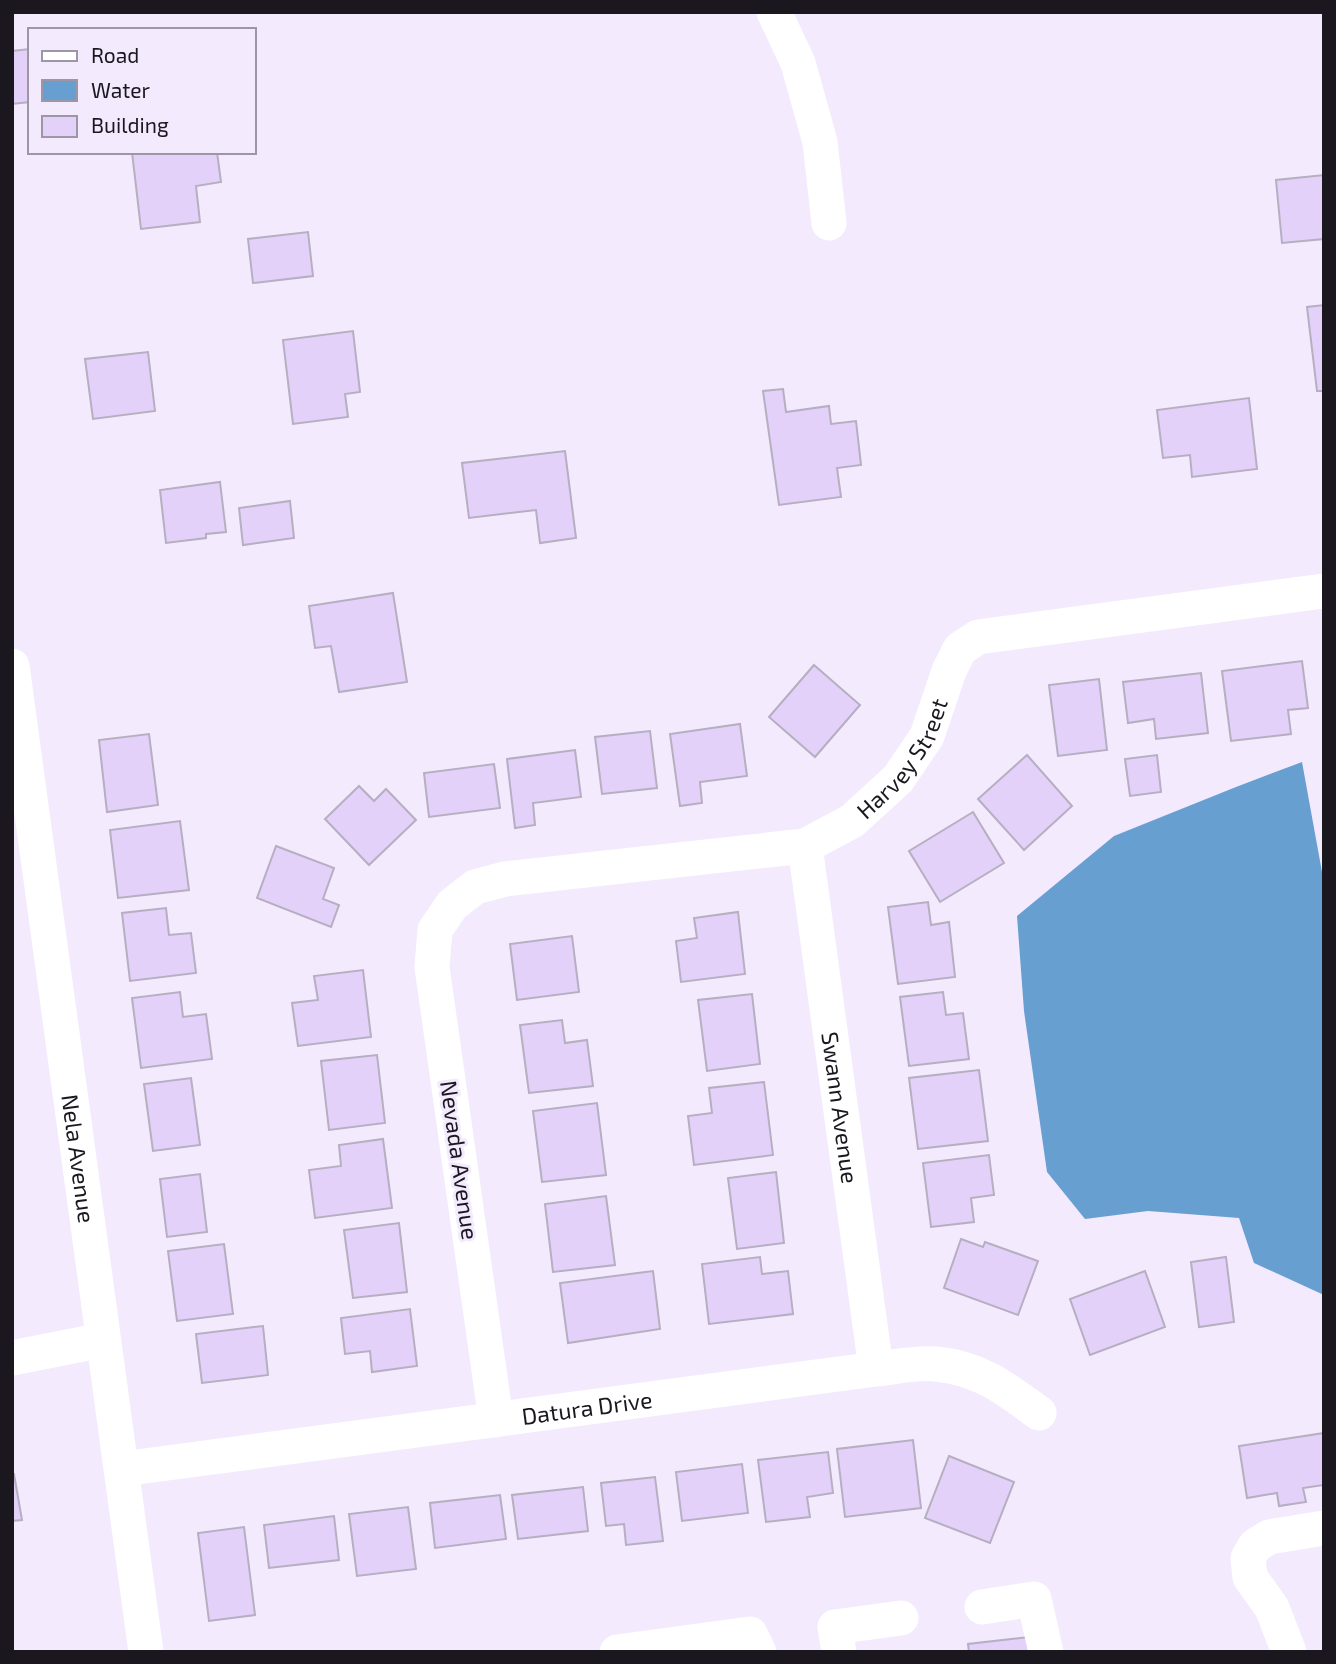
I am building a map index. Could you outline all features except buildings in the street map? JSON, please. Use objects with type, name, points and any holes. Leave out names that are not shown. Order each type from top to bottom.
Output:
[{"type":"street","points":[[774,12],[798,63],[820,142],[829,223]]},
{"type":"street","name":"Harvey Street","points":[[452,905],[475,887],[505,879],[805,846],[852,821],[898,779],[927,736],[949,671],[960,649],[978,637],[1324,591]]},
{"type":"street","name":"Nela Avenue","points":[[12,666],[146,1652]]},
{"type":"street","name":"Swann Avenue","points":[[805,846],[876,1369]]},
{"type":"street","name":"Nevada Avenue","points":[[452,905],[435,930],[432,967],[496,1420]]},
{"type":"street","points":[[12,1359],[103,1340]]},
{"type":"street","name":"Datura Drive","points":[[122,1469],[876,1369],[935,1364],[978,1373],[1040,1413]]},
{"type":"street","points":[[1289,1652],[1272,1608],[1250,1577],[1248,1558],[1255,1546],[1269,1537],[1324,1528]]},
{"type":"street","points":[[982,1607],[1034,1599],[1046,1652]]},
{"type":"street","points":[[839,1652],[835,1628],[901,1618]]},
{"type":"street","points":[[617,1652],[750,1634],[759,1652]]},
{"type":"water","points":[[1302,762],[1324,883],[1324,1295],[1254,1263],[1239,1218],[1148,1211],[1085,1219],[1047,1172],[1024,1011],[1017,916],[1114,836]]}]
